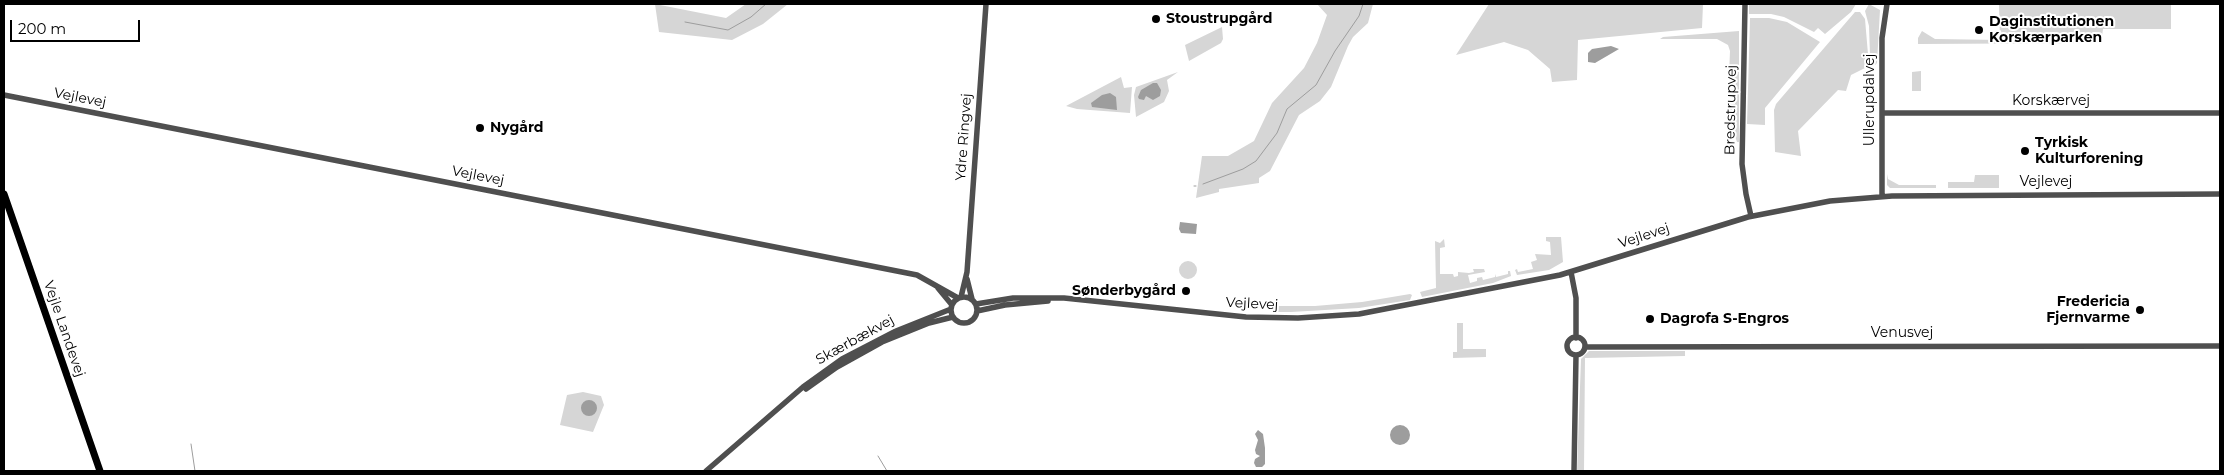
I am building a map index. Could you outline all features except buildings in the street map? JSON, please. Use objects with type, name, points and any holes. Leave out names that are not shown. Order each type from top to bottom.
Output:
[{"type":"main road","name":"Vejle Landevej","points":[[4,194],[100,471]]},
{"type":"street","name":"Ydre Ringvej","points":[[974,301],[969,293],[967,272],[986,4]]},
{"type":"street","name":"Bredstrupvej","points":[[1745,4],[1742,164],[1751,216]]},
{"type":"street","name":"Ullerupdalvej","points":[[1882,196],[1882,38],[1884,14],[1887,4]]},
{"type":"street","name":"Vejlevej","points":[[4,96],[917,275],[959,298]]},
{"type":"street","name":"Korskærvej","points":[[1882,113],[2220,113]]},
{"type":"street","name":"Vejlevej","points":[[974,301],[1038,297],[1078,299],[1246,317],[1338,316],[1384,310],[1571,272],[1751,216],[1812,204],[1882,196],[2220,194]]},
{"type":"street","name":"Ydre Ringvej","points":[[959,298],[967,272]]},
{"type":"street","points":[[1571,272],[1576,298],[1576,338]]},
{"type":"street","name":"Vejlevej","points":[[937,286],[951,307]]},
{"type":"street","points":[[959,298],[974,301],[977,311],[974,318],[967,322],[959,322],[953,317],[951,307],[959,298]]},
{"type":"street","name":"Vejlevej","points":[[977,311],[1029,302],[1078,299]]},
{"type":"street","name":"Skærbækvej","points":[[706,471],[814,378],[866,345],[951,307]]},
{"type":"street","name":"Skærbækvej","points":[[780,407],[825,375],[868,349],[920,326],[953,317]]},
{"type":"street","points":[[1576,338],[1583,342],[1584,347],[1582,353],[1576,355],[1571,354],[1566,347],[1571,339],[1576,338]]},
{"type":"street","name":"Venusvej","points":[[1584,347],[2220,346]]},
{"type":"street","points":[[1574,471],[1576,355]]},
{"type":"shaded area","points":[[655,4],[726,18],[746,4],[788,4],[763,24],[732,40],[659,32]]},
{"type":"shaded area","points":[[1317,4],[1373,4],[1368,23],[1353,37],[1331,87],[1320,101],[1299,115],[1270,171],[1259,178],[1259,183],[1219,189],[1219,192],[1196,198],[1202,156],[1228,156],[1254,141],[1272,103],[1304,68],[1317,43],[1327,15]]},
{"type":"shaded area","points":[[1489,4],[1703,4],[1702,28],[1578,40],[1577,80],[1552,82],[1550,69],[1528,50],[1504,42],[1456,55]]},
{"type":"shaded area","points":[[1749,4],[1856,4],[1851,12],[1825,34],[1818,28],[1814,32],[1784,17],[1771,14],[1749,14]]},
{"type":"shaded area","points":[[1869,4],[1880,10],[1877,63],[1875,65],[1870,55],[1869,26],[1865,11]]},
{"type":"shaded area","points":[[2171,4],[2171,29],[2103,29],[2101,43],[1918,44],[1918,38],[1922,31],[1935,39],[2000,40],[1999,5]]},
{"type":"shaded area","points":[[1855,12],[1860,12],[1865,19],[1869,66],[1851,75],[1846,91],[1838,90],[1798,131],[1801,156],[1775,152],[1774,110],[1776,104]]},
{"type":"shaded area","points":[[1750,18],[1769,18],[1787,22],[1820,42],[1765,108],[1765,125],[1747,124]]},
{"type":"shaded area","points":[[1222,27],[1223,39],[1221,43],[1189,61],[1185,45]]},
{"type":"shaded area","points":[[1739,31],[1739,142],[1737,142],[1727,112],[1728,103],[1735,104],[1736,92],[1727,93],[1728,89],[1733,89],[1736,83],[1733,83],[1733,75],[1729,75],[1730,51],[1728,45],[1717,39],[1660,39],[1663,37]]},
{"type":"shaded area","points":[[1611,46],[1619,49],[1595,63],[1588,62],[1588,53],[1592,49]]},
{"type":"shaded area","points":[[1921,71],[1921,91],[1912,91],[1912,72]]},
{"type":"shaded area","points":[[1178,72],[1167,80],[1169,91],[1164,102],[1136,117],[1134,95],[1136,87]]},
{"type":"shaded area","points":[[1121,77],[1124,88],[1132,87],[1130,113],[1077,109],[1066,106]]},
{"type":"shaded area","points":[[1153,83],[1157,83],[1161,90],[1160,96],[1153,100],[1146,96],[1144,100],[1139,99],[1141,90]]},
{"type":"shaded area","points":[[1110,93],[1116,97],[1117,110],[1092,107],[1091,103],[1102,95]]},
{"type":"shaded area","points":[[1887,174],[1888,179],[1899,185],[1936,185],[1936,188],[1890,188],[1887,185]]},
{"type":"shaded area","points":[[1975,175],[1999,175],[1999,188],[1948,188],[1948,182],[1974,182]]},
{"type":"shaded area","points":[[1180,222],[1197,224],[1196,234],[1181,233],[1179,229]]},
{"type":"shaded area","points":[[1546,237],[1561,237],[1563,262],[1549,270],[1517,275],[1515,270],[1517,269],[1518,272],[1533,269],[1531,262],[1537,260],[1535,254],[1551,255],[1550,242],[1546,241]]},
{"type":"shaded area","points":[[1444,239],[1445,247],[1440,248],[1440,274],[1453,274],[1454,277],[1458,276],[1458,272],[1469,273],[1474,272],[1473,269],[1484,269],[1485,272],[1468,275],[1470,283],[1477,281],[1477,278],[1482,277],[1483,280],[1495,277],[1495,274],[1496,277],[1508,274],[1508,271],[1510,271],[1511,276],[1493,283],[1422,297],[1420,292],[1436,288],[1435,241],[1440,243]]},
{"type":"shaded area","points":[[1184,261],[1192,261],[1197,266],[1195,277],[1184,279],[1179,274],[1179,266]]},
{"type":"shaded area","points":[[1412,295],[1410,300],[1359,308],[1291,312],[1277,312],[1275,309],[1278,306],[1315,306],[1362,302]]},
{"type":"shaded area","points":[[1457,323],[1463,323],[1463,349],[1486,349],[1486,357],[1453,358],[1453,352],[1457,352]]},
{"type":"shaded area","points":[[1589,351],[1685,351],[1685,356],[1585,358],[1584,471],[1577,471],[1581,359]]},
{"type":"shaded area","points":[[583,392],[601,396],[604,405],[593,432],[560,425],[567,395]]},
{"type":"shaded area","points":[[589,400],[595,402],[597,408],[595,414],[589,416],[583,414],[581,408],[583,402]]},
{"type":"shaded area","points":[[1400,425],[1407,428],[1410,435],[1407,442],[1400,445],[1393,442],[1390,435],[1393,428]]},
{"type":"shaded area","points":[[1258,430],[1263,434],[1265,448],[1265,464],[1262,467],[1256,467],[1254,463],[1255,459],[1260,456],[1256,454],[1255,450],[1258,440],[1255,434]]},
{"type":"waterway","points":[[685,22],[728,30],[751,17],[766,4]]},
{"type":"waterway","points":[[1203,184],[1243,169],[1256,161],[1277,133],[1287,109],[1316,85],[1335,51],[1359,16],[1363,4]]},
{"type":"waterway","points":[[191,444],[195,471]]},
{"type":"waterway","points":[[878,456],[887,471]]},
{"type":"place","name":"Stoustrupgård","points":[[1156,19]]},
{"type":"place","name":"Daginstitutionen Korskærparken","points":[[1979,30]]},
{"type":"place","name":"Nygård","points":[[480,128]]},
{"type":"place","name":"Tyrkisk Kulturforening","points":[[2025,151]]},
{"type":"place","name":"Sønderbygård","points":[[1186,291]]},
{"type":"place","name":"Fredericia Fjernvarme","points":[[2140,310]]},
{"type":"place","name":"Dagrofa S-Engros","points":[[1650,319]]}]
